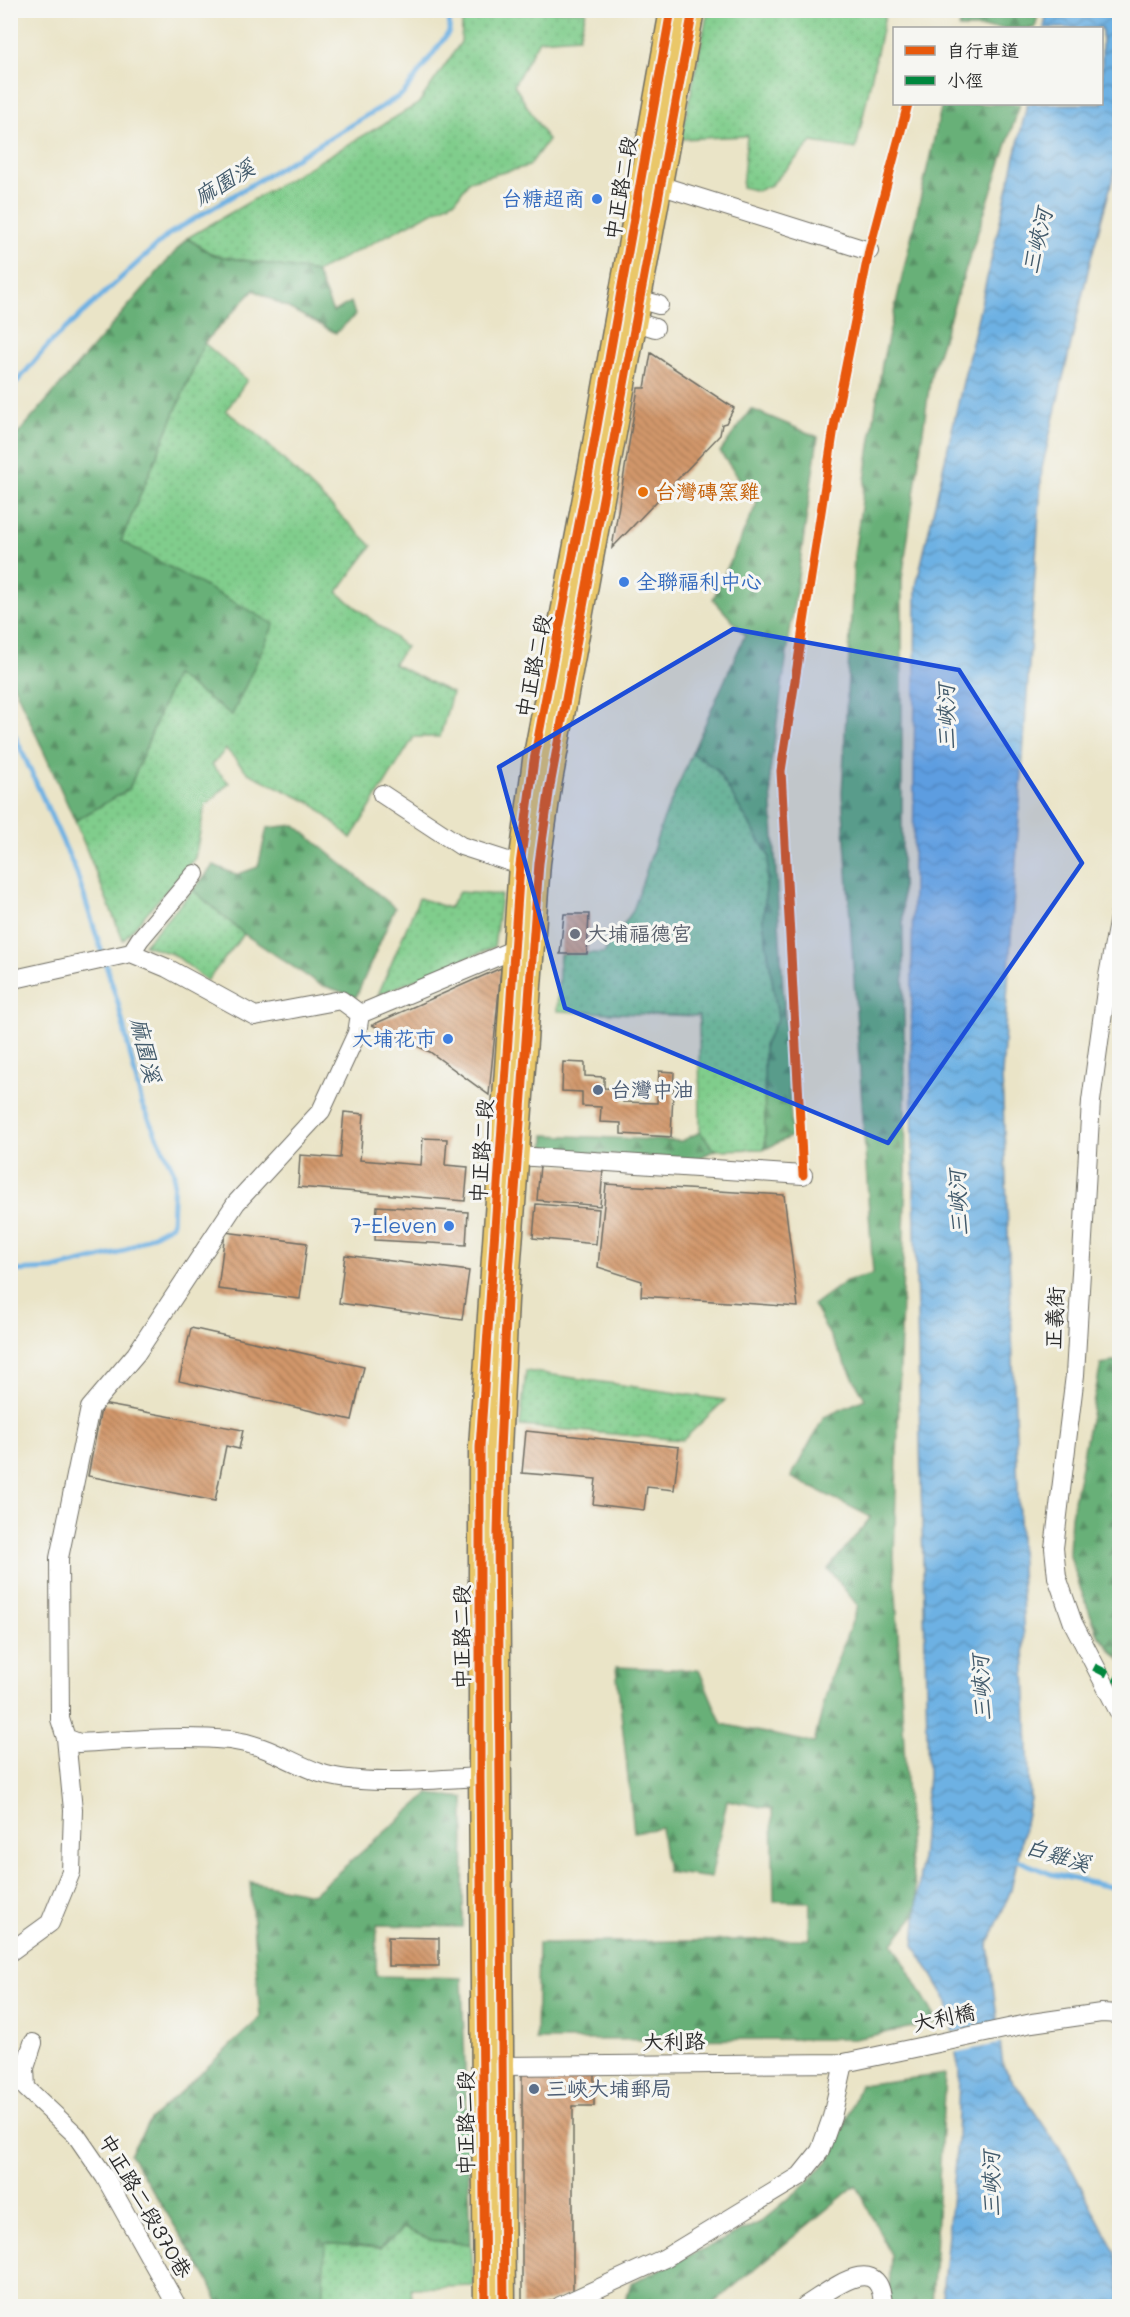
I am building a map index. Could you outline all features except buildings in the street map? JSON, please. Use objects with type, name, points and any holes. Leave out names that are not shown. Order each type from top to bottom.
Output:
[{"type":"main road","name":"中正路二段","points":[[504,2307],[480,1777],[480,1447],[513,950],[520,865],[534,760],[588,476],[671,10]]},
{"type":"main road","name":"中正路二段","points":[[485,2307],[494,2066],[498,1533],[507,1300],[539,862],[559,740],[648,314],[662,186],[693,10]]},
{"type":"street","points":[[662,186],[869,251]]},
{"type":"street","points":[[382,794],[461,846],[520,865]]},
{"type":"street","points":[[131,953],[140,939],[195,874]]},
{"type":"street","name":"正義街","points":[[1119,912],[1116,950],[1091,1101],[1075,1374],[1054,1548],[1057,1577],[1073,1623],[1119,1714]]},
{"type":"street","points":[[360,1014],[513,950]]},
{"type":"street","points":[[10,980],[131,953],[167,968],[255,1016],[341,1000],[360,1014]]},
{"type":"street","points":[[10,1952],[50,1923],[71,1872],[73,1810],[66,1738],[60,1719],[59,1558],[90,1408],[136,1354],[236,1203],[321,1111],[357,1034],[360,1014]]},
{"type":"street","points":[[518,1156],[803,1175]]},
{"type":"street","points":[[66,1738],[79,1743],[189,1739],[230,1740],[263,1746],[321,1773],[349,1779],[403,1780],[480,1777]]},
{"type":"street","name":"大利橋","points":[[864,2057],[1032,2023],[1101,2013],[1119,2014]]},
{"type":"street","name":"中正路二段370巷","points":[[33,2043],[25,2068],[26,2088],[76,2135],[99,2168],[177,2307]]},
{"type":"street","name":"大利路","points":[[494,2066],[844,2062],[864,2057]]},
{"type":"street","points":[[560,2307],[665,2258],[800,2176],[820,2151],[832,2117],[844,2062]]},
{"type":"street","points":[[805,2307],[841,2283],[858,2276],[869,2276],[878,2282],[882,2290],[883,2307]]},
{"type":"highlighted area","points":[[733,629],[959,670],[1082,863],[888,1143],[565,1008],[499,767]]},
{"type":"green space","points":[[963,10],[1039,11],[1035,27],[959,27]]},
{"type":"green space","points":[[463,11],[586,11],[579,37],[539,40],[514,85],[548,140],[529,166],[469,181],[456,200],[316,272],[213,255],[187,238],[418,104],[461,42]]},
{"type":"green space","points":[[708,11],[886,11],[856,149],[812,142],[771,185],[757,191],[742,187],[747,136],[681,139]]},
{"type":"green space","points":[[942,105],[1020,105],[931,375],[902,579],[902,861],[906,1171],[894,1556],[910,1858],[919,1910],[893,1943],[938,2022],[854,2039],[536,2040],[538,1943],[809,1939],[810,1902],[774,1901],[772,1809],[727,1800],[711,1878],[667,1872],[661,1828],[634,1832],[616,1667],[699,1670],[722,1724],[814,1743],[830,1679],[858,1606],[828,1569],[871,1517],[791,1477],[824,1417],[865,1399],[813,1305],[846,1281],[873,1274],[842,794],[854,555],[882,364]]},
{"type":"green space","points":[[187,238],[213,255],[316,272],[333,312],[351,302],[355,315],[336,333],[254,290],[204,343],[121,541],[274,624],[232,715],[175,675],[129,789],[75,821],[11,679],[11,442]]},
{"type":"green space","points":[[204,343],[247,380],[226,411],[259,436],[372,546],[337,592],[406,647],[393,664],[452,693],[440,737],[414,737],[351,838],[313,804],[248,773],[226,749],[212,765],[229,783],[205,806],[195,858],[123,940],[75,821],[129,789],[175,675],[232,714],[273,625],[121,541]]},
{"type":"green space","points":[[751,409],[818,437],[770,772],[792,1136],[765,1149],[764,1045],[778,1018],[763,920],[769,856],[716,769],[692,753],[745,635],[713,599],[757,503],[720,452]]},
{"type":"green space","points":[[692,753],[716,769],[769,856],[763,920],[778,1018],[764,1045],[765,1149],[715,1150],[700,1132],[699,1016],[557,1011],[560,954],[604,953],[633,911],[662,823]]},
{"type":"green space","points":[[295,825],[395,908],[356,997],[319,984],[244,934],[193,890],[214,865],[236,875],[258,867],[267,828]]},
{"type":"green space","points":[[193,890],[244,934],[207,981],[175,955],[144,945]]},
{"type":"green space","points":[[459,892],[501,895],[494,947],[378,995],[419,898],[449,908]]},
{"type":"green space","points":[[700,1132],[715,1150],[693,1161],[544,1151],[545,1135],[682,1141]]},
{"type":"green space","points":[[1120,1361],[1119,1659],[1099,1636],[1069,1553],[1071,1516],[1101,1364]]},
{"type":"green space","points":[[526,1371],[725,1400],[683,1440],[520,1426]]},
{"type":"green space","points":[[429,1794],[464,1798],[463,1927],[377,1925],[376,1976],[462,1978],[471,2244],[434,2241],[404,2228],[380,2248],[325,2243],[322,2306],[220,2306],[209,2281],[130,2154],[150,2120],[260,2018],[250,1882],[313,1894]]},
{"type":"green space","points":[[945,2074],[932,2306],[888,2306],[891,2255],[856,2185],[710,2306],[624,2306],[631,2283],[761,2222],[807,2183],[833,2155],[860,2085]]},
{"type":"green space","points":[[404,2228],[434,2241],[471,2244],[474,2286],[411,2288],[413,2306],[322,2306],[324,2243],[380,2248]]},
{"type":"water","name":"三峽河","points":[[1047,11],[1119,11],[1119,156],[1091,258],[1042,468],[1002,1075],[1030,1799],[1011,1890],[988,1945],[1003,2066],[1066,2158],[1115,2252],[1119,2306],[941,2306],[957,2141],[959,2072],[948,2002],[914,1945],[928,1775],[911,1061],[916,586],[1027,105],[1103,105],[1103,27],[1044,27]]},
{"type":"pier","points":[[1001,2023],[1003,2043],[953,2053],[950,2033]]},
{"type":"waterway","name":"麻園溪","points":[[10,390],[50,343],[169,234],[403,94],[449,32],[450,10]]},
{"type":"waterway","name":"麻園溪","points":[[10,725],[76,871],[118,1003],[142,1104],[174,1172],[172,1225],[119,1253],[53,1269],[10,1271]]},
{"type":"waterway","name":"白雞溪","points":[[1012,1858],[1051,1874],[1120,1889]]},
{"type":"marked path","points":[[1094,1667],[1120,1680]]},
{"type":"cycle path","points":[[485,2306],[480,1777],[480,1447],[520,865],[534,760],[590,466],[671,10]]},
{"type":"cycle path","points":[[504,2306],[498,1533],[500,1450],[507,1300],[539,863],[550,786],[693,10]]},
{"type":"cycle path","points":[[803,1175],[781,771],[835,421],[869,251],[908,105]]},
{"type":"place","name":"台糖超商","points":[[597,199]]},
{"type":"place","name":"台灣磚窯雞","points":[[643,492]]},
{"type":"place","name":"全聯福利中心","points":[[624,582]]},
{"type":"place","name":"大埔福德宮","points":[[575,934]]},
{"type":"place","name":"大埔花市","points":[[448,1039]]},
{"type":"place","name":"台灣中油","points":[[598,1090]]},
{"type":"place","name":"7-Eleven","points":[[449,1226]]},
{"type":"place","name":"三峽大埔郵局","points":[[534,2089]]}]
